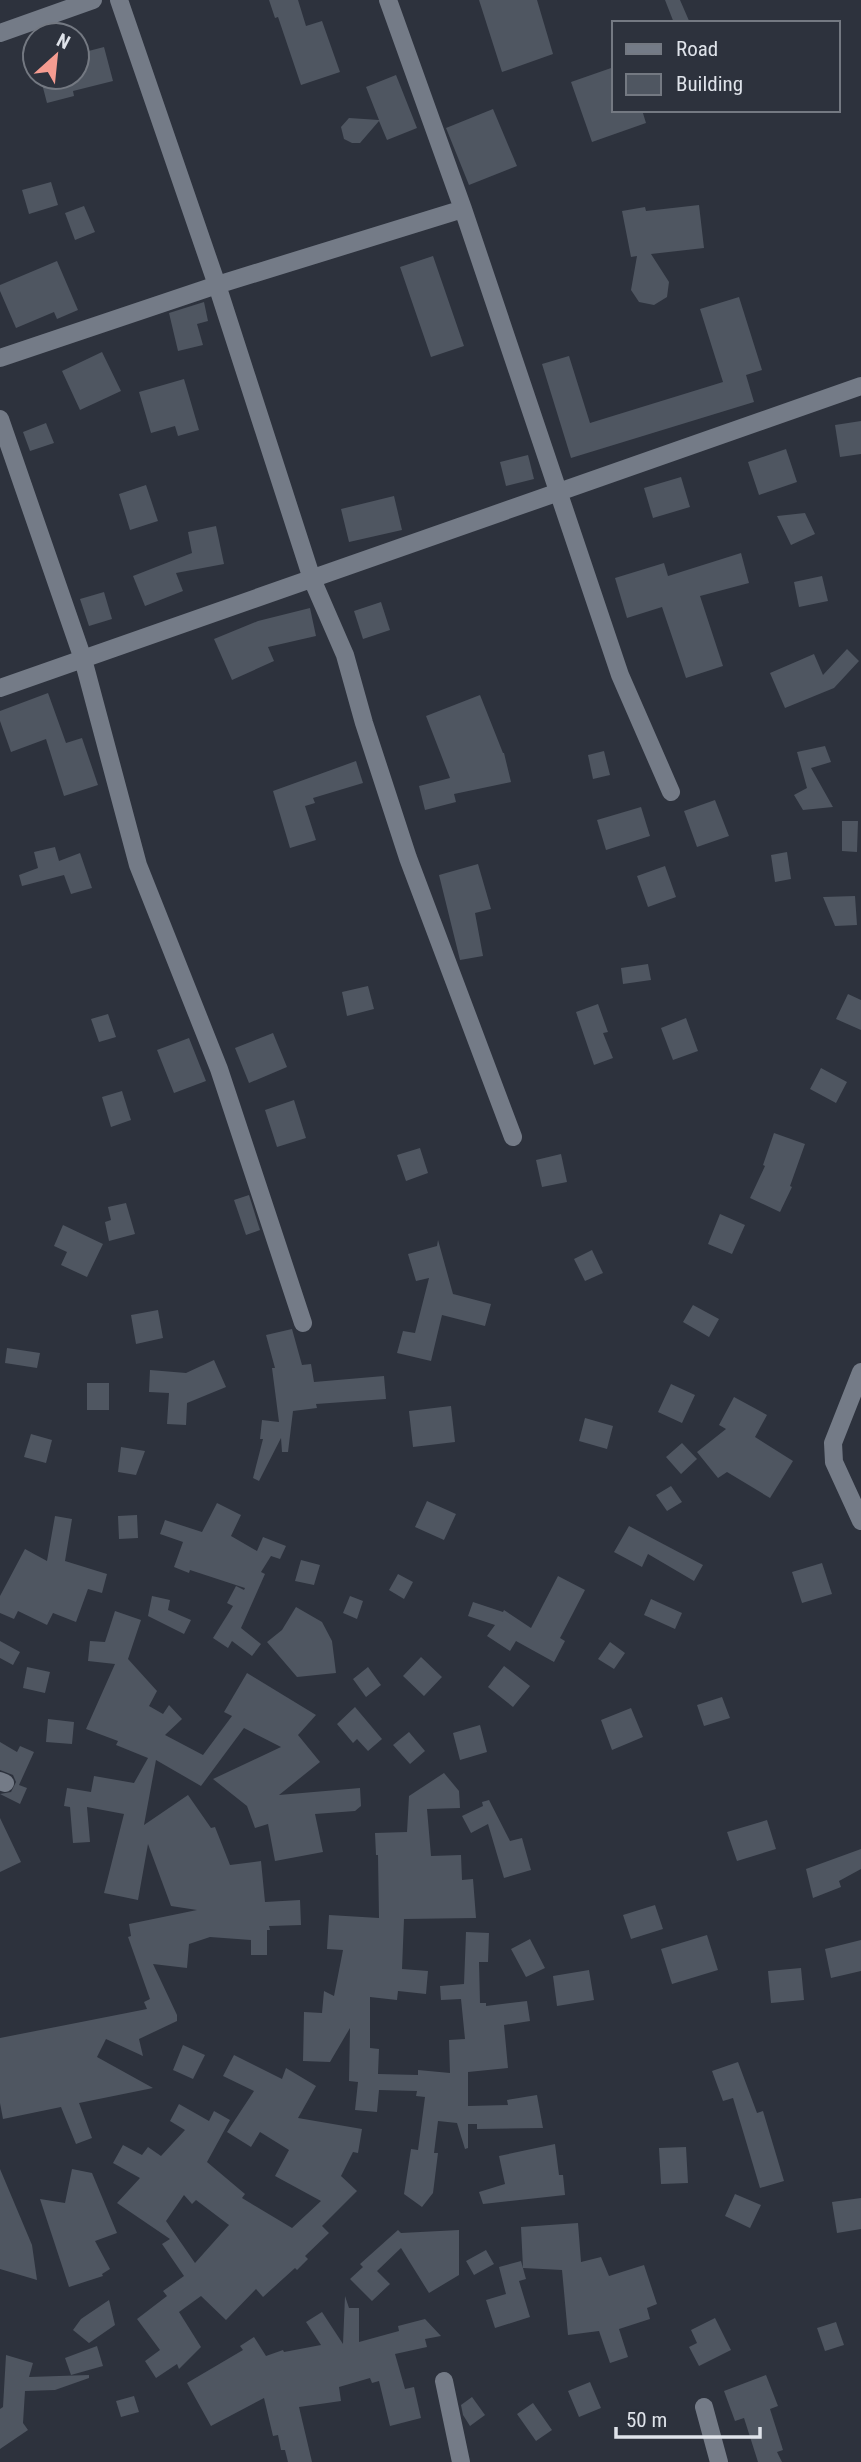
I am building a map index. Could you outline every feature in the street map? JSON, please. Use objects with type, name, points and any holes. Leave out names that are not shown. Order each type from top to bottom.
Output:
[{"type":"street","points":[[0,33],[93,0]]},
{"type":"street","points":[[120,0],[217,285],[312,579],[345,655],[408,858],[513,1137]]},
{"type":"street","points":[[388,0],[463,209],[620,675],[671,792]]},
{"type":"street","points":[[0,358],[217,285],[463,209]]},
{"type":"street","points":[[0,688],[861,386]]},
{"type":"street","points":[[0,419],[83,659],[138,865],[219,1069],[303,1323]]},
{"type":"street","points":[[861,1372],[833,1443],[834,1462],[861,1521]]},
{"type":"street","points":[[444,2381],[461,2462]]},
{"type":"street","points":[[704,2407],[719,2462]]},
{"type":"building","points":[[269,0],[298,0],[306,26],[322,21],[340,72],[301,85],[278,17],[275,18]]},
{"type":"building","points":[[479,0],[537,0],[553,54],[502,72]]},
{"type":"building","points":[[665,0],[680,0],[689,21],[673,21]]},
{"type":"building","points":[[104,47],[113,81],[91,86],[91,50]]},
{"type":"building","points":[[612,68],[612,112],[643,112],[646,123],[592,142],[571,82]]},
{"type":"building","points":[[396,75],[417,128],[387,140],[379,121],[360,143],[344,139],[341,127],[349,118],[379,120],[366,87]]},
{"type":"building","points":[[44,91],[73,91],[74,96],[47,103]]},
{"type":"building","points":[[493,109],[517,166],[469,185],[446,128]]},
{"type":"building","points":[[51,182],[58,205],[29,214],[22,190]]},
{"type":"building","points":[[699,205],[704,248],[651,254],[669,282],[667,297],[654,305],[639,302],[631,290],[637,256],[631,257],[622,211],[645,207],[646,211]]},
{"type":"building","points":[[84,206],[95,232],[75,240],[65,213]]},
{"type":"building","points":[[433,256],[464,346],[431,357],[400,267]]},
{"type":"building","points":[[57,261],[78,310],[57,319],[54,312],[16,328],[0,285]]},
{"type":"building","points":[[739,297],[762,370],[746,375],[754,402],[571,458],[542,364],[569,356],[590,423],[723,382],[700,309]]},
{"type":"building","points":[[204,302],[208,321],[197,324],[203,345],[178,351],[169,313]]},
{"type":"building","points":[[102,352],[121,391],[80,410],[62,371]]},
{"type":"building","points":[[184,379],[199,430],[178,436],[175,426],[151,433],[139,392]]},
{"type":"building","points":[[861,421],[861,454],[840,457],[835,425]]},
{"type":"building","points":[[46,423],[54,443],[30,451],[23,432]]},
{"type":"building","points":[[786,449],[797,482],[759,495],[748,462]]},
{"type":"building","points":[[528,455],[534,479],[506,486],[500,462]]},
{"type":"building","points":[[681,477],[690,507],[653,518],[644,488]]},
{"type":"building","points":[[146,485],[158,521],[130,530],[119,494]]},
{"type":"building","points":[[394,496],[402,530],[349,542],[341,509]]},
{"type":"building","points":[[805,513],[815,534],[791,545],[777,516]]},
{"type":"building","points":[[216,526],[224,564],[176,573],[183,591],[145,606],[133,576],[192,553],[188,532]]},
{"type":"building","points":[[741,553],[749,583],[700,596],[723,666],[686,678],[662,607],[627,618],[615,578],[664,563],[668,576]]},
{"type":"building","points":[[822,576],[828,601],[799,607],[794,582]]},
{"type":"building","points":[[104,592],[112,619],[89,626],[80,599]]},
{"type":"building","points":[[381,602],[390,630],[363,639],[354,611]]},
{"type":"building","points":[[310,608],[316,636],[268,647],[274,661],[232,680],[214,639],[258,621]]},
{"type":"building","points":[[847,649],[859,661],[834,688],[785,708],[770,673],[814,654],[823,675]]},
{"type":"building","points":[[48,693],[66,743],[82,738],[98,785],[64,796],[46,739],[11,752],[0,721],[0,711]]},
{"type":"building","points":[[480,695],[504,753],[511,782],[454,794],[456,802],[425,810],[419,786],[450,778],[426,716]]},
{"type":"building","points":[[825,746],[831,762],[811,768],[833,807],[803,810],[794,795],[807,788],[797,752]]},
{"type":"building","points":[[604,751],[610,775],[593,779],[588,755]]},
{"type":"building","points":[[356,761],[363,783],[313,798],[315,803],[305,806],[316,840],[290,848],[273,791]]},
{"type":"building","points":[[715,800],[729,836],[697,847],[684,811]]},
{"type":"building","points":[[641,807],[650,836],[606,850],[597,820]]},
{"type":"building","points":[[842,821],[858,821],[857,852],[842,851]]},
{"type":"building","points":[[55,847],[59,861],[80,853],[92,888],[71,894],[64,875],[22,886],[19,875],[38,868],[34,852]]},
{"type":"building","points":[[787,852],[791,879],[775,882],[771,855]]},
{"type":"building","points":[[478,864],[491,909],[475,913],[483,956],[460,960],[439,875]]},
{"type":"building","points":[[665,866],[676,897],[648,907],[637,876]]},
{"type":"building","points":[[855,896],[857,925],[835,926],[823,897]]},
{"type":"building","points":[[648,964],[651,980],[623,984],[621,968]]},
{"type":"building","points":[[368,986],[374,1009],[347,1016],[342,992]]},
{"type":"building","points":[[848,994],[861,1000],[861,1030],[836,1019]]},
{"type":"building","points":[[598,1004],[608,1032],[603,1033],[613,1058],[594,1065],[576,1012]]},
{"type":"building","points":[[108,1014],[116,1037],[99,1042],[91,1019]]},
{"type":"building","points":[[686,1018],[698,1051],[673,1060],[661,1028]]},
{"type":"building","points":[[273,1033],[287,1067],[249,1083],[235,1048]]},
{"type":"building","points":[[189,1038],[206,1081],[174,1093],[157,1050]]},
{"type":"building","points":[[821,1068],[847,1082],[836,1103],[810,1089]]},
{"type":"building","points":[[122,1091],[131,1120],[111,1127],[102,1097]]},
{"type":"building","points":[[294,1100],[306,1138],[277,1147],[265,1110]]},
{"type":"building","points":[[774,1133],[805,1144],[790,1186],[792,1187],[780,1212],[750,1198],[765,1166],[763,1165]]},
{"type":"building","points":[[420,1148],[428,1173],[406,1181],[397,1155]]},
{"type":"building","points":[[561,1154],[567,1182],[542,1187],[536,1160]]},
{"type":"building","points":[[249,1195],[260,1230],[246,1235],[234,1200]]},
{"type":"building","points":[[126,1203],[135,1234],[109,1241],[105,1222],[111,1220],[108,1207]]},
{"type":"building","points":[[720,1214],[745,1225],[732,1254],[708,1244]]},
{"type":"building","points":[[63,1225],[103,1244],[87,1277],[61,1265],[67,1252],[54,1246]]},
{"type":"building","points":[[438,1240],[453,1294],[491,1304],[485,1326],[442,1315],[431,1361],[397,1353],[403,1331],[415,1333],[429,1278],[416,1281],[408,1254],[437,1246]]},
{"type":"building","points":[[592,1250],[603,1273],[585,1281],[574,1259]]},
{"type":"building","points":[[693,1305],[719,1319],[709,1337],[683,1322]]},
{"type":"building","points":[[158,1310],[163,1338],[136,1344],[131,1315]]},
{"type":"building","points":[[292,1329],[302,1365],[311,1364],[314,1382],[384,1376],[386,1399],[316,1404],[317,1408],[293,1411],[288,1452],[282,1452],[281,1438],[259,1481],[253,1478],[263,1439],[260,1439],[262,1420],[279,1422],[272,1368],[275,1368],[266,1335]]},
{"type":"building","points":[[7,1348],[40,1353],[37,1368],[5,1363]]},
{"type":"building","points":[[214,1360],[226,1387],[187,1403],[186,1425],[167,1424],[169,1393],[149,1392],[150,1370],[186,1373]]},
{"type":"building","points":[[87,1383],[109,1383],[109,1410],[87,1410]]},
{"type":"building","points":[[671,1384],[695,1395],[682,1423],[658,1412]]},
{"type":"building","points":[[734,1397],[767,1415],[755,1437],[793,1461],[770,1498],[727,1472],[718,1478],[697,1452],[726,1429],[719,1425]]},
{"type":"building","points":[[451,1406],[455,1442],[413,1447],[409,1411]]},
{"type":"building","points":[[585,1418],[613,1426],[607,1449],[579,1441]]},
{"type":"building","points":[[31,1434],[52,1440],[46,1463],[24,1457]]},
{"type":"building","points":[[682,1443],[697,1459],[681,1474],[666,1457]]},
{"type":"building","points":[[121,1447],[145,1451],[136,1475],[118,1472]]},
{"type":"building","points":[[671,1486],[682,1502],[667,1511],[656,1495]]},
{"type":"building","points":[[427,1501],[456,1514],[444,1540],[415,1527]]},
{"type":"building","points":[[217,1503],[241,1515],[231,1536],[257,1551],[263,1537],[286,1546],[280,1559],[271,1556],[261,1572],[265,1574],[241,1628],[261,1644],[252,1656],[232,1641],[228,1648],[213,1638],[233,1606],[227,1603],[236,1586],[244,1590],[245,1588],[174,1567],[183,1542],[160,1534],[165,1520],[202,1532]]},
{"type":"building","points":[[137,1515],[138,1538],[119,1539],[118,1516]]},
{"type":"building","points":[[55,1516],[72,1519],[65,1561],[107,1574],[102,1593],[88,1589],[76,1622],[53,1613],[47,1625],[18,1611],[14,1619],[0,1613],[0,1596],[25,1549],[47,1561]]},
{"type":"building","points":[[629,1526],[703,1565],[694,1581],[648,1554],[642,1567],[614,1552]]},
{"type":"building","points":[[301,1560],[320,1565],[314,1585],[295,1581]]},
{"type":"building","points":[[822,1563],[832,1594],[802,1603],[792,1572]]},
{"type":"building","points":[[398,1574],[413,1582],[404,1599],[389,1590]]},
{"type":"building","points":[[558,1576],[585,1590],[560,1638],[565,1641],[554,1662],[516,1641],[510,1651],[487,1636],[495,1625],[468,1616],[473,1602],[503,1612],[504,1610],[531,1628]]},
{"type":"building","points":[[152,1596],[170,1600],[168,1610],[191,1620],[184,1634],[148,1616]]},
{"type":"building","points":[[350,1596],[363,1601],[357,1619],[343,1613]]},
{"type":"building","points":[[651,1599],[682,1613],[675,1629],[644,1615]]},
{"type":"building","points":[[296,1607],[322,1622],[332,1641],[336,1673],[297,1677],[267,1642],[282,1630]]},
{"type":"building","points":[[115,1611],[141,1620],[128,1659],[157,1691],[149,1706],[163,1714],[169,1705],[182,1719],[165,1735],[203,1755],[232,1716],[224,1712],[247,1673],[316,1715],[298,1735],[320,1762],[279,1795],[360,1788],[361,1806],[355,1811],[315,1814],[323,1852],[275,1861],[268,1824],[255,1828],[247,1806],[213,1779],[281,1747],[244,1728],[201,1786],[156,1760],[144,1825],[188,1795],[211,1828],[215,1827],[230,1865],[261,1861],[265,1902],[300,1900],[301,1925],[269,1926],[267,1955],[251,1955],[251,1940],[210,1937],[189,1944],[187,1968],[153,1964],[177,2015],[177,2021],[139,2039],[143,2056],[106,2039],[97,2057],[153,2088],[79,2103],[92,2138],[76,2144],[61,2107],[3,2119],[0,2103],[0,2038],[147,2009],[144,2002],[150,1999],[128,1937],[131,1936],[129,1924],[197,1910],[171,1906],[148,1844],[138,1900],[104,1893],[124,1814],[87,1807],[90,1842],[73,1843],[70,1807],[64,1806],[67,1788],[91,1792],[94,1776],[134,1783],[148,1758],[116,1745],[118,1741],[86,1729],[115,1664],[88,1661],[90,1641],[105,1642]]},
{"type":"building","points":[[0,1641],[20,1652],[13,1665],[0,1658]]},
{"type":"building","points":[[610,1642],[625,1653],[614,1669],[598,1659]]},
{"type":"building","points":[[421,1657],[442,1677],[424,1696],[403,1676]]},
{"type":"building","points":[[504,1666],[530,1686],[513,1707],[488,1687]]},
{"type":"building","points":[[27,1667],[50,1672],[45,1693],[23,1688]]},
{"type":"building","points":[[368,1667],[381,1685],[366,1697],[353,1679]]},
{"type":"building","points":[[722,1697],[730,1718],[704,1726],[697,1705]]},
{"type":"building","points":[[355,1707],[382,1739],[368,1751],[357,1739],[353,1743],[337,1724]]},
{"type":"building","points":[[631,1708],[643,1737],[612,1750],[601,1720]]},
{"type":"building","points":[[48,1719],[74,1722],[72,1744],[46,1742]]},
{"type":"building","points":[[480,1725],[487,1752],[460,1760],[453,1733]]},
{"type":"building","points":[[409,1732],[425,1751],[410,1764],[393,1745]]},
{"type":"building","points":[[0,1742],[17,1752],[20,1746],[34,1752],[19,1785],[27,1788],[20,1804],[0,1794],[11,1792],[16,1782],[13,1775],[0,1770]]},
{"type":"building","points":[[444,1773],[459,1791],[460,1808],[427,1809],[431,1856],[461,1855],[462,1880],[473,1879],[476,1918],[404,1919],[402,1969],[428,1971],[426,1994],[398,1991],[397,2000],[370,1997],[370,2048],[379,2049],[378,2074],[418,2075],[418,2070],[450,2073],[449,2040],[465,2039],[461,1999],[441,2000],[440,1986],[464,1984],[466,1932],[489,1933],[488,1962],[479,1962],[480,2003],[486,2003],[486,2006],[527,2001],[530,2021],[504,2025],[508,2068],[468,2072],[468,2106],[508,2105],[507,2100],[537,2095],[543,2128],[477,2129],[477,2124],[468,2124],[468,2148],[465,2149],[457,2123],[438,2121],[434,2153],[438,2153],[433,2193],[422,2207],[404,2194],[411,2149],[418,2150],[425,2097],[416,2096],[417,2091],[379,2090],[377,2112],[355,2110],[358,2082],[349,2081],[350,2028],[330,2062],[303,2061],[304,2012],[322,2013],[324,1991],[334,1996],[343,1950],[327,1949],[329,1915],[379,1918],[375,1833],[407,1832],[409,1796]]},
{"type":"building","points":[[489,1800],[510,1841],[522,1838],[531,1870],[504,1878],[488,1824],[471,1833],[462,1816],[483,1806],[482,1802]]},
{"type":"building","points":[[0,1818],[21,1862],[0,1872]]},
{"type":"building","points":[[767,1820],[776,1849],[737,1861],[727,1832]]},
{"type":"building","points":[[861,1849],[861,1869],[839,1881],[841,1887],[813,1898],[806,1869]]},
{"type":"building","points":[[655,1905],[663,1929],[631,1939],[623,1915]]},
{"type":"building","points":[[707,1935],[718,1970],[672,1984],[661,1949]]},
{"type":"building","points":[[530,1939],[545,1968],[526,1977],[511,1949]]},
{"type":"building","points":[[861,1940],[861,1971],[831,1978],[825,1949]]},
{"type":"building","points":[[801,1968],[804,2000],[771,2003],[768,1971]]},
{"type":"building","points":[[589,1970],[594,2000],[557,2006],[553,1976]]},
{"type":"building","points":[[183,2045],[205,2055],[193,2079],[173,2070]]},
{"type":"building","points":[[234,2055],[282,2079],[286,2068],[316,2086],[298,2118],[362,2129],[358,2153],[353,2152],[341,2176],[357,2191],[322,2226],[329,2233],[305,2256],[308,2259],[263,2297],[256,2289],[226,2320],[201,2296],[179,2312],[201,2347],[179,2369],[177,2364],[156,2378],[145,2361],[160,2350],[137,2319],[167,2296],[163,2291],[184,2276],[162,2244],[170,2239],[117,2203],[140,2178],[113,2163],[123,2145],[142,2155],[148,2147],[161,2156],[185,2130],[170,2121],[179,2104],[209,2121],[214,2111],[230,2120],[207,2162],[245,2194],[242,2198],[292,2228],[321,2201],[275,2176],[289,2150],[260,2132],[251,2147],[227,2132],[254,2091],[223,2076]],"holes":[[[184,2195],[192,2204],[196,2200],[229,2225],[195,2263],[166,2221]]]},
{"type":"building","points":[[738,2062],[757,2113],[763,2111],[784,2181],[760,2188],[733,2098],[723,2101],[712,2071]]},
{"type":"building","points":[[555,2144],[565,2195],[483,2204],[479,2192],[505,2184],[499,2156]]},
{"type":"building","points":[[686,2147],[688,2183],[661,2184],[659,2148]]},
{"type":"building","points":[[0,2169],[32,2245],[37,2280],[0,2269]]},
{"type":"building","points":[[72,2169],[92,2173],[117,2233],[95,2241],[110,2269],[102,2274],[103,2276],[69,2287],[40,2199],[65,2203]]},
{"type":"building","points":[[735,2194],[761,2205],[750,2228],[725,2216]]},
{"type":"building","points":[[861,2198],[861,2229],[837,2233],[832,2202]]},
{"type":"building","points":[[578,2223],[581,2262],[601,2257],[609,2276],[644,2265],[657,2304],[647,2308],[650,2319],[619,2329],[628,2357],[610,2363],[599,2331],[568,2335],[562,2270],[523,2268],[521,2227]]},
{"type":"building","points":[[398,2230],[401,2233],[459,2230],[459,2275],[429,2293],[401,2248],[377,2271],[390,2284],[372,2301],[350,2279],[363,2267],[360,2264]]},
{"type":"building","points":[[486,2250],[494,2264],[474,2275],[466,2261]]},
{"type":"building","points":[[521,2261],[526,2279],[519,2281],[530,2317],[495,2328],[486,2300],[506,2294],[499,2267]]},
{"type":"building","points":[[345,2296],[349,2308],[359,2308],[359,2342],[399,2331],[398,2326],[425,2319],[441,2336],[425,2339],[427,2347],[395,2354],[405,2389],[414,2387],[421,2418],[390,2426],[379,2381],[372,2383],[370,2378],[339,2387],[341,2401],[299,2407],[312,2462],[288,2462],[285,2450],[281,2450],[278,2435],[273,2436],[264,2398],[211,2426],[187,2383],[243,2350],[240,2346],[254,2337],[266,2356],[283,2350],[284,2352],[321,2345],[306,2322],[322,2312],[343,2344]]},
{"type":"building","points":[[109,2300],[115,2325],[89,2343],[73,2330],[81,2319]]},
{"type":"building","points":[[715,2318],[731,2350],[699,2366],[689,2347],[697,2343],[691,2330]]},
{"type":"building","points":[[836,2322],[844,2345],[825,2351],[817,2328]]},
{"type":"building","points":[[97,2346],[103,2366],[71,2375],[65,2358]]},
{"type":"building","points":[[6,2355],[33,2363],[29,2377],[89,2375],[89,2378],[55,2390],[25,2391],[23,2423],[28,2430],[0,2449],[0,2409],[3,2407]]},
{"type":"building","points":[[766,2375],[778,2406],[770,2409],[783,2450],[777,2452],[782,2462],[758,2462],[744,2418],[735,2421],[724,2391]]},
{"type":"building","points":[[590,2382],[601,2408],[579,2417],[568,2391]]},
{"type":"building","points":[[134,2396],[139,2412],[121,2417],[116,2401]]},
{"type":"building","points":[[472,2397],[485,2415],[470,2426],[463,2415],[461,2405]]},
{"type":"building","points":[[533,2403],[552,2430],[536,2441],[517,2414]]}]
